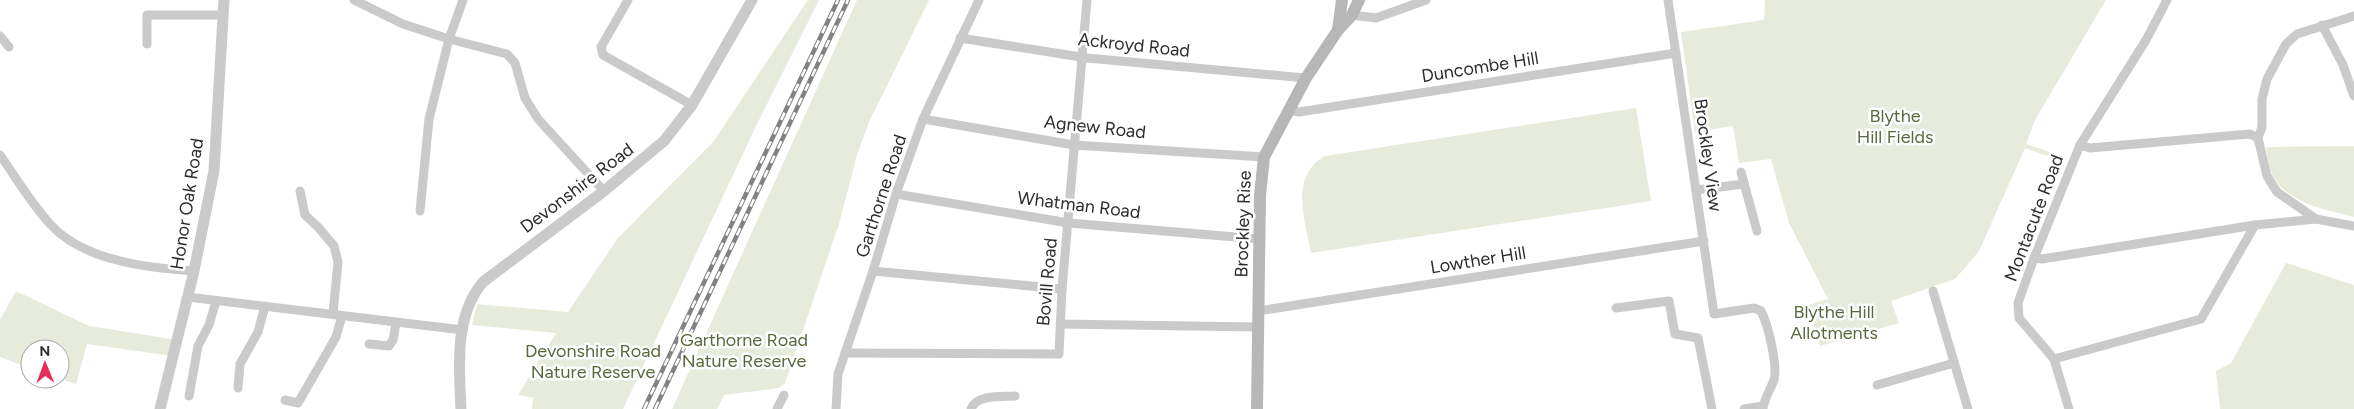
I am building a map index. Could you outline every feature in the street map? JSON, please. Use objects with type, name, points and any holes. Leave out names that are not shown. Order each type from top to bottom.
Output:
[{"type":"main road","points":[[1338,30],[1342,0]]},
{"type":"main road","name":"Brockley Rise","points":[[1257,409],[1259,239],[1261,174],[1264,157],[1306,78],[1338,30],[1352,14],[1359,0]]},
{"type":"street","name":"Honor Oak Road","points":[[160,409],[194,271],[214,171],[224,0]]},
{"type":"street","points":[[358,0],[403,24],[449,39],[502,52],[512,59],[525,98],[538,119],[604,191]]},
{"type":"street","points":[[420,211],[429,119],[449,39],[463,0]]},
{"type":"street","points":[[628,0],[602,47],[603,55],[692,105]]},
{"type":"street","name":"Devonshire Road","points":[[460,409],[459,358],[465,315],[473,294],[483,282],[656,150],[692,105],[752,0]]},
{"type":"street","name":"Garthorne Road","points":[[836,409],[838,374],[873,272],[896,194],[923,119],[978,0]]},
{"type":"street","name":"Bovill Road","points":[[845,353],[1059,354],[1062,289],[1087,0]]},
{"type":"street","points":[[1352,14],[1376,18],[1426,0]]},
{"type":"street","name":"Brockley View","points":[[1668,0],[1714,314],[1754,308],[1762,311],[1766,320],[1775,368],[1775,378],[1763,408]]},
{"type":"street","points":[[2080,145],[2146,40],[2167,0]]},
{"type":"street","points":[[147,44],[147,15],[223,14]]},
{"type":"street","points":[[2316,219],[2277,192],[2267,176],[2258,138],[2262,127],[2262,99],[2267,79],[2279,53],[2296,34],[2354,16]]},
{"type":"street","points":[[2322,25],[2343,65],[2354,96]]},
{"type":"street","points":[[0,36],[9,48]]},
{"type":"street","name":"Ackroyd Road","points":[[960,38],[1082,58],[1306,78]]},
{"type":"street","name":"Duncombe Hill","points":[[1289,110],[1299,112],[1676,53]]},
{"type":"street","name":"Agnew Road","points":[[923,119],[1074,145],[1264,157]]},
{"type":"street","name":"Montacute Road","points":[[2070,409],[2054,359],[2019,318],[2018,303],[2034,258],[2080,145],[2090,148],[2250,134],[2258,138]]},
{"type":"street","points":[[0,155],[44,217],[66,238],[104,256],[124,262],[194,271]]},
{"type":"street","points":[[1741,172],[1757,230]]},
{"type":"street","points":[[1696,190],[1744,184]]},
{"type":"street","points":[[285,400],[298,403],[336,337],[338,262],[334,246],[305,215],[300,191]]},
{"type":"street","name":"Whatman Road","points":[[896,194],[1068,223],[1259,239]]},
{"type":"street","points":[[2034,258],[2049,258],[2255,225],[2316,219],[2354,226]]},
{"type":"street","points":[[2054,359],[2201,319],[2255,225]]},
{"type":"street","name":"Lowther Hill","points":[[1258,311],[1704,241]]},
{"type":"street","points":[[873,272],[1062,289]]},
{"type":"street","points":[[1933,291],[1968,409]]},
{"type":"street","points":[[188,297],[463,330]]},
{"type":"street","points":[[189,396],[198,346],[209,325],[216,301]]},
{"type":"street","points":[[1616,308],[1670,301],[1675,334],[1698,338],[1712,409]]},
{"type":"street","points":[[238,388],[240,364],[258,332],[265,306]]},
{"type":"street","points":[[369,344],[389,346],[396,323]]},
{"type":"street","points":[[1060,324],[1258,326]]},
{"type":"street","points":[[1877,385],[1954,363]]},
{"type":"street","points":[[776,409],[784,395]]},
{"type":"street","points":[[971,409],[981,399],[1015,396]]},
{"type":"street","points":[[1744,409],[1763,408]]},
{"type":"green space","name":"Devonshire Road Nature Reserve","points":[[808,0],[819,0],[756,126],[623,409],[532,409],[533,398],[518,395],[556,333],[472,325],[477,304],[568,312],[618,238],[713,142]]},
{"type":"green space","name":"Garthorne Road Nature Reserve","points":[[857,0],[929,0],[869,122],[857,155],[839,224],[785,383],[779,388],[724,395],[717,409],[672,409]]},
{"type":"green space","name":"Blythe Hill Fields","points":[[1765,0],[2106,0],[2035,120],[2026,144],[2063,157],[2061,161],[2025,148],[1979,251],[1955,279],[1891,301],[1899,323],[1820,346],[1808,305],[1828,299],[1789,223],[1771,159],[1739,163],[1733,126],[1695,132],[1681,32],[1764,20]]},
{"type":"green space","points":[[1636,108],[1651,201],[1311,253],[1303,213],[1303,187],[1307,175],[1314,165],[1325,156]]},
{"type":"green space","points":[[2354,146],[2354,217],[2308,204],[2287,192],[2278,184],[2272,174],[2266,147]]},
{"type":"green space","points":[[2286,263],[2354,285],[2354,409],[2220,409],[2216,371],[2231,363]]},
{"type":"green space","points":[[16,291],[89,326],[178,340],[173,356],[87,344],[76,384],[70,382],[70,339],[20,339],[20,364],[0,357],[0,320]]},
{"type":"railway","points":[[644,409],[838,0]]},
{"type":"railway","points":[[655,409],[848,0]]},
{"type":"park label","name":"Blythe Hill Allotments","points":[[1834,322]]}]
